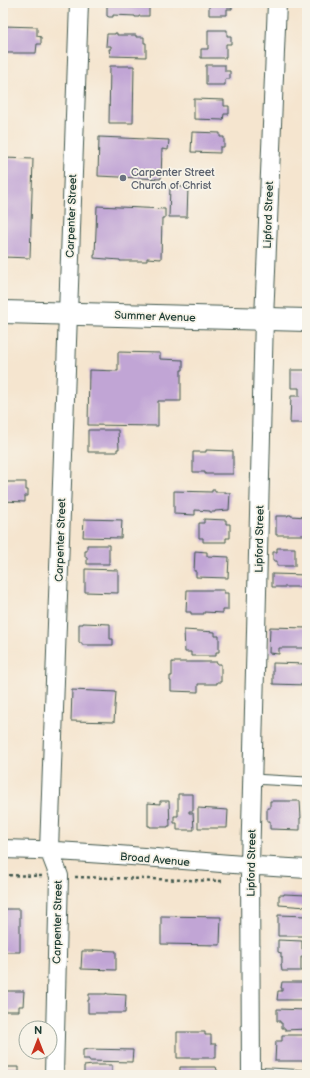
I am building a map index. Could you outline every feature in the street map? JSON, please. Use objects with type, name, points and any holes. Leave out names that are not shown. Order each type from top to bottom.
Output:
[{"type":"main road","name":"Summer Avenue","points":[[3,312],[307,320]]},
{"type":"street","name":"Carpenter Street","points":[[54,1075],[59,876],[49,850],[79,3]]},
{"type":"street","name":"Lipford Street","points":[[251,1074],[250,874],[252,779],[264,319],[276,3]]},
{"type":"street","name":"Broad Avenue","points":[[3,849],[49,850],[250,874],[307,869]]},
{"type":"lane","points":[[252,779],[307,782]]},
{"type":"lane","points":[[251,1074],[307,1075]]},
{"type":"path","points":[[3,875],[59,876],[250,874]]},
{"type":"building","points":[[107,3],[149,3],[149,16],[135,17],[113,15],[113,17],[109,17],[107,16]]},
{"type":"building","points":[[209,3],[232,3],[232,9],[227,9],[227,15],[209,15]]},
{"type":"building","points":[[3,26],[37,27],[37,36],[41,37],[41,44],[37,44],[36,53],[3,53]]},
{"type":"building","points":[[208,30],[227,30],[227,36],[231,36],[231,44],[226,44],[226,58],[201,58],[201,49],[208,49]]},
{"type":"building","points":[[117,33],[117,35],[136,35],[136,37],[144,37],[144,43],[146,43],[146,57],[110,56],[109,49],[111,49],[111,46],[106,46],[107,34]]},
{"type":"building","points":[[206,65],[225,65],[225,71],[230,71],[230,79],[225,79],[225,85],[206,85]]},
{"type":"building","points":[[110,66],[134,66],[133,123],[109,123]]},
{"type":"building","points":[[194,99],[224,100],[224,106],[229,106],[229,114],[224,114],[223,120],[194,119]]},
{"type":"building","points":[[192,132],[220,133],[220,137],[224,137],[224,147],[220,147],[220,153],[191,152]]},
{"type":"building","points":[[99,137],[169,140],[168,150],[162,149],[161,179],[98,176]]},
{"type":"building","points":[[3,158],[33,159],[30,258],[3,257]]},
{"type":"building","points":[[170,187],[188,187],[187,217],[169,217]]},
{"type":"building","points":[[97,206],[165,209],[165,218],[162,218],[161,259],[147,258],[147,261],[120,261],[94,258]]},
{"type":"building","points":[[118,352],[160,353],[160,359],[183,360],[183,370],[181,370],[181,401],[158,401],[158,426],[88,425],[89,370],[118,371]]},
{"type":"building","points":[[291,370],[307,370],[307,423],[290,423],[291,396],[299,396],[299,388],[291,388]]},
{"type":"building","points":[[88,430],[118,430],[119,449],[117,449],[117,452],[88,452]]},
{"type":"building","points":[[206,450],[233,451],[233,474],[205,474],[205,472],[193,472],[193,452],[206,452]]},
{"type":"building","points":[[3,482],[26,482],[28,496],[25,496],[25,502],[3,501]]},
{"type":"building","points":[[212,490],[215,490],[215,492],[230,493],[229,510],[210,512],[195,510],[195,515],[174,514],[174,491],[212,492]]},
{"type":"building","points":[[288,515],[307,517],[307,535],[276,535],[276,516]]},
{"type":"building","points":[[84,519],[122,520],[121,538],[83,537]]},
{"type":"building","points":[[204,519],[226,520],[226,524],[230,524],[230,538],[226,538],[226,542],[203,542],[203,538],[199,538],[199,523],[204,523]]},
{"type":"building","points":[[87,545],[109,545],[109,564],[87,564],[85,551],[87,551]]},
{"type":"building","points":[[277,548],[295,548],[295,566],[277,566],[277,561],[273,561],[273,552],[277,552]]},
{"type":"building","points":[[195,551],[207,552],[207,556],[229,557],[228,578],[196,577],[196,571],[194,571]]},
{"type":"building","points":[[85,569],[118,570],[118,593],[85,592]]},
{"type":"building","points":[[272,574],[307,575],[306,587],[272,587]]},
{"type":"building","points":[[187,590],[224,590],[224,593],[228,593],[228,610],[223,610],[223,613],[204,612],[204,614],[191,614],[191,612],[186,612]]},
{"type":"building","points":[[79,624],[110,624],[110,639],[113,639],[113,645],[82,645],[82,643],[79,643]]},
{"type":"building","points":[[270,627],[307,628],[307,648],[279,648],[279,654],[269,653]]},
{"type":"building","points":[[184,630],[215,632],[215,636],[219,636],[219,652],[216,652],[216,656],[191,656],[191,652],[185,652]]},
{"type":"building","points":[[172,662],[217,662],[217,664],[221,664],[221,682],[217,682],[217,684],[198,684],[198,692],[171,691],[170,676],[172,676]]},
{"type":"building","points":[[273,663],[307,664],[306,685],[273,684]]},
{"type":"building","points":[[72,690],[116,692],[114,722],[71,721]]},
{"type":"building","points":[[178,794],[193,794],[193,811],[189,811],[189,813],[193,813],[194,830],[177,830],[177,823],[174,823],[174,816],[178,816]]},
{"type":"building","points":[[160,801],[169,801],[170,826],[150,827],[148,826],[148,803],[160,804]]},
{"type":"building","points":[[270,801],[300,801],[300,830],[270,829],[270,821],[267,821],[267,808],[270,808]]},
{"type":"building","points":[[198,808],[228,810],[227,828],[198,828]]},
{"type":"building","points":[[279,895],[307,895],[307,907],[279,905]]},
{"type":"building","points":[[3,909],[20,909],[20,952],[3,952]]},
{"type":"building","points":[[278,915],[307,916],[307,935],[278,936]]},
{"type":"building","points":[[161,916],[221,917],[220,945],[161,944]]},
{"type":"building","points":[[278,940],[302,941],[302,949],[307,949],[307,957],[301,957],[301,971],[282,971],[282,957],[281,953],[278,952]]},
{"type":"building","points":[[82,951],[116,951],[116,970],[81,969]]},
{"type":"building","points":[[282,982],[305,982],[307,1000],[277,1000],[278,991],[282,991]]},
{"type":"building","points":[[3,991],[24,991],[23,1006],[19,1006],[19,1011],[3,1011]]},
{"type":"building","points":[[106,993],[126,995],[125,1013],[88,1013],[89,994]]},
{"type":"building","points":[[277,1009],[307,1010],[307,1029],[285,1030],[285,1028],[282,1028],[282,1023],[277,1021]]},
{"type":"building","points":[[177,1032],[205,1032],[205,1035],[211,1035],[211,1044],[216,1044],[216,1058],[177,1058]]},
{"type":"building","points":[[282,1035],[307,1035],[307,1061],[275,1061],[276,1041],[282,1041]]},
{"type":"building","points":[[83,1050],[133,1050],[132,1062],[89,1061],[89,1059],[83,1059]]},
{"type":"building","points":[[112,1065],[112,1074],[84,1075],[84,1066]]},
{"type":"building","points":[[3,1067],[19,1067],[19,1075],[3,1075]]},
{"type":"building","points":[[180,1067],[216,1067],[218,1073],[216,1073],[216,1075],[180,1075]]},
{"type":"place","name":"Carpenter Street Church of Christ","points":[[123,178]]}]
